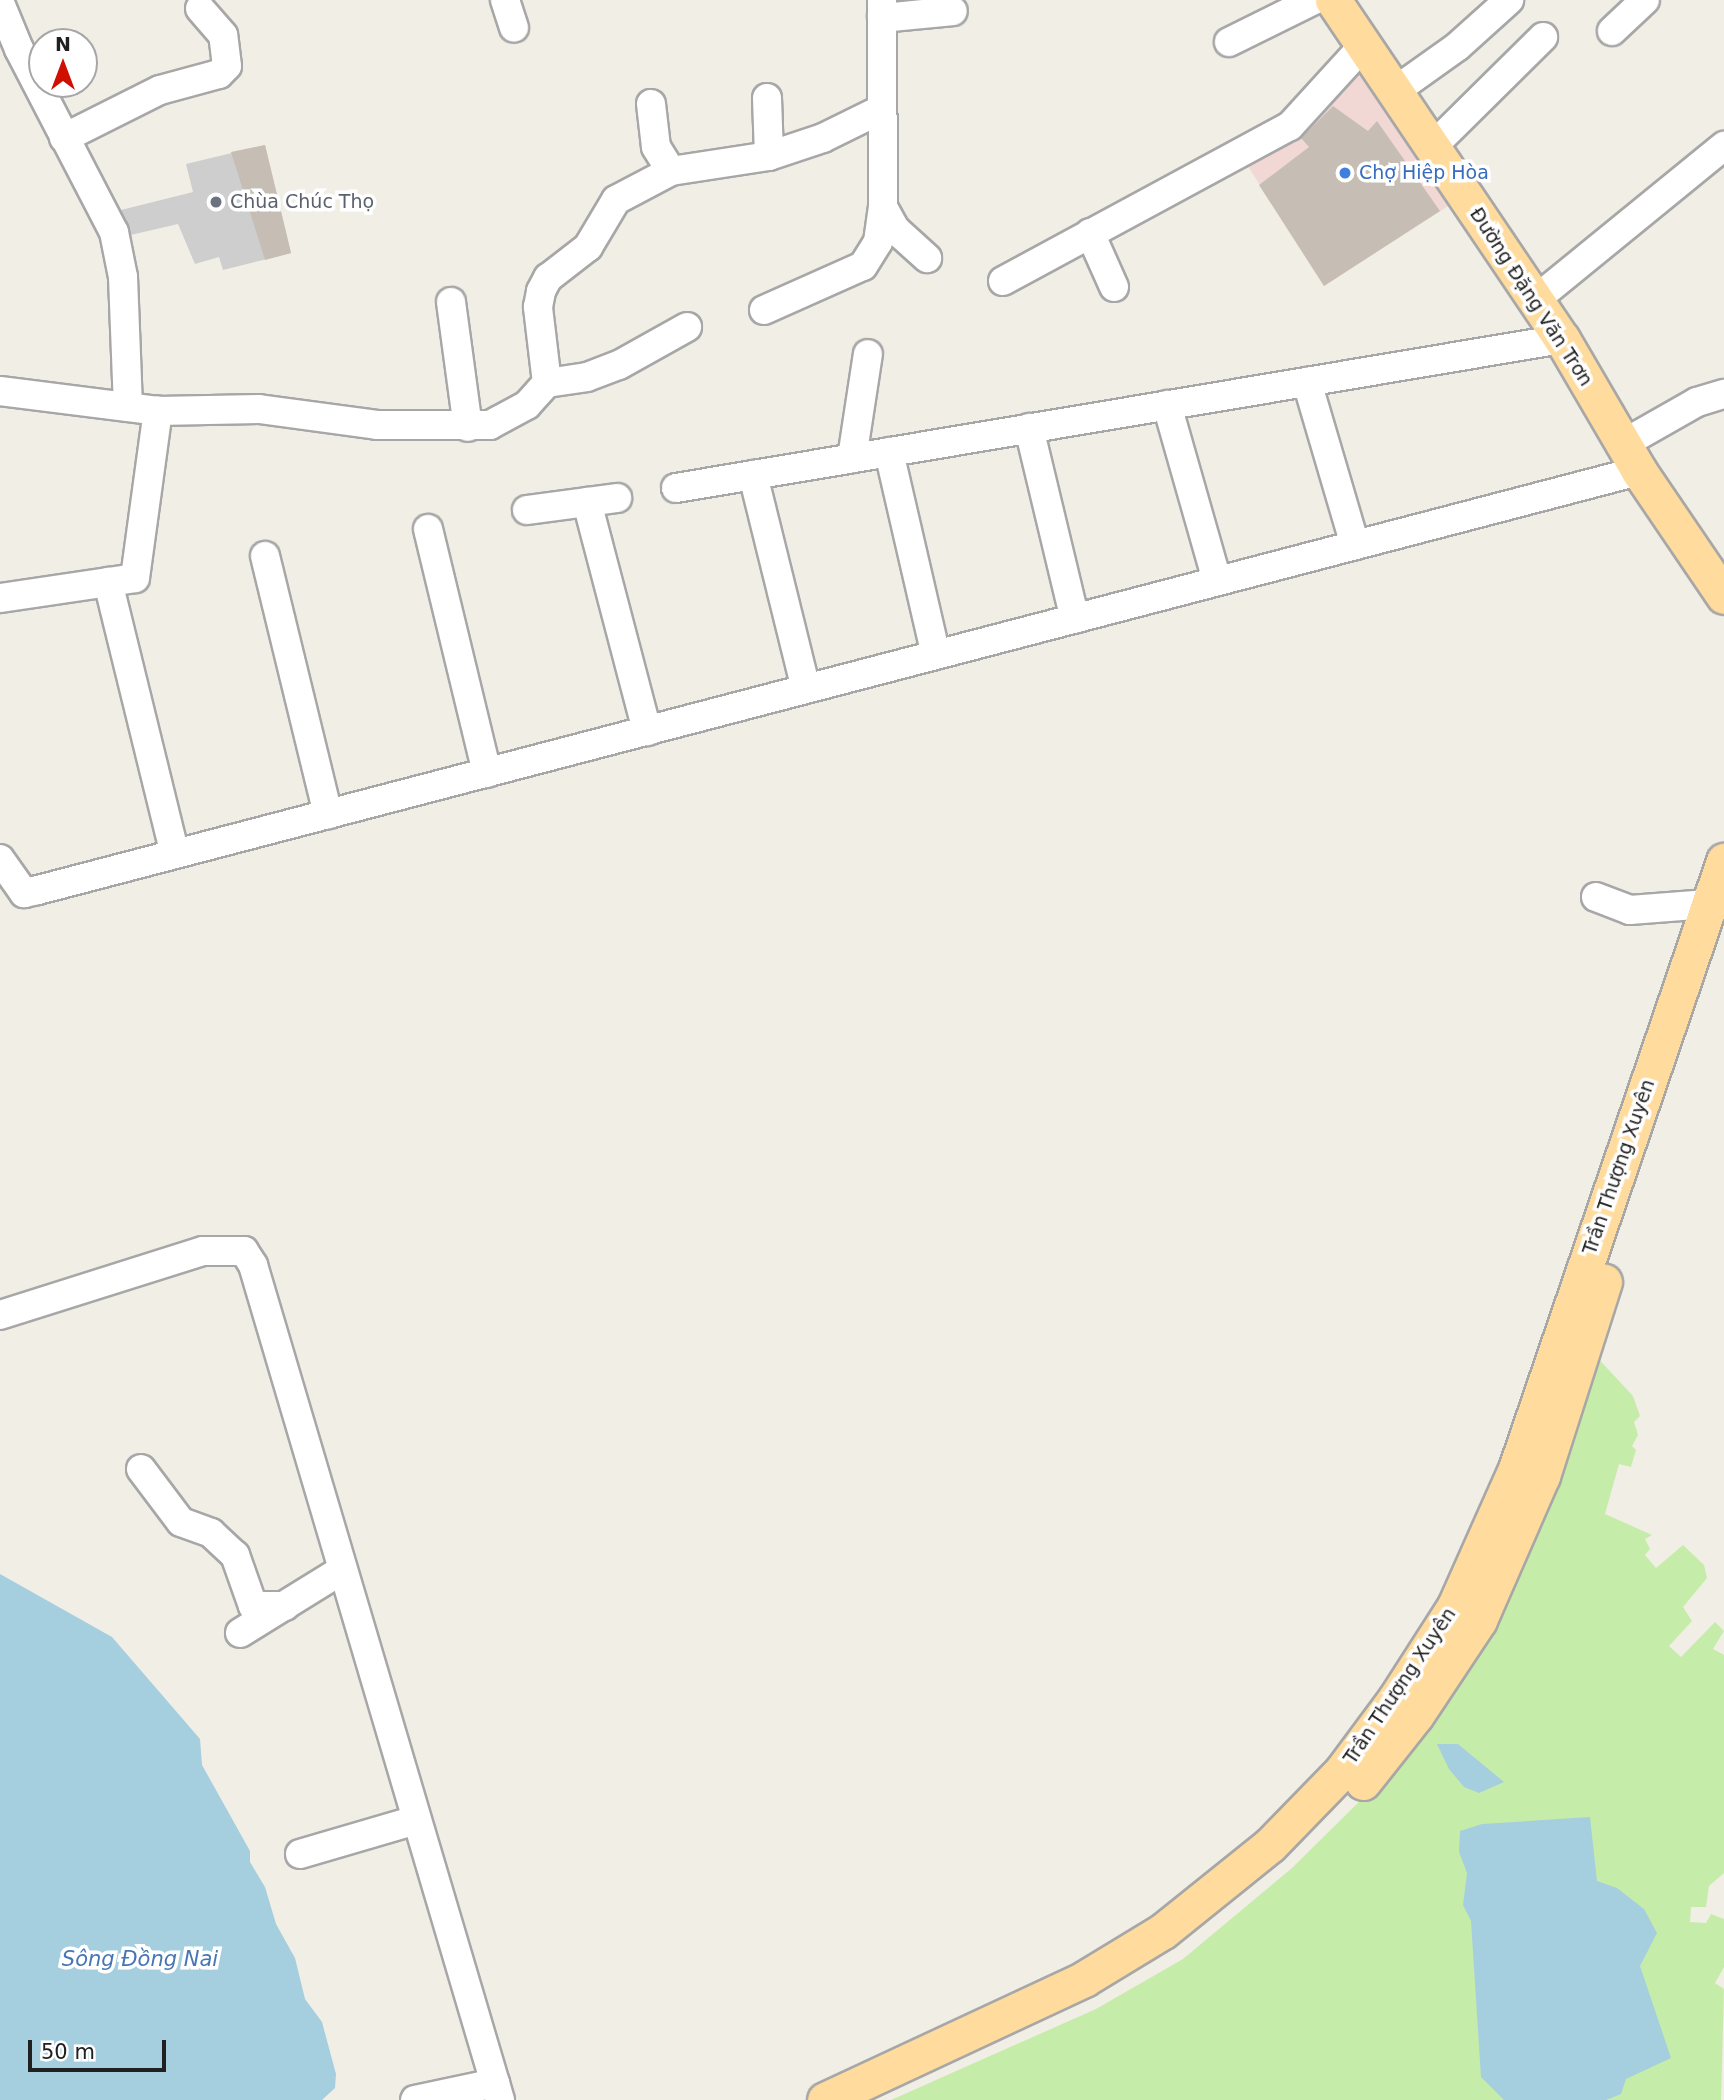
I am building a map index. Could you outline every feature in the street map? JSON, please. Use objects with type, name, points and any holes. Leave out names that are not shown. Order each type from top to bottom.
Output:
[{"type":"main road","name":"Đường Đặng Văn Trơn","points":[[1333,0],[1562,339],[1631,457],[1724,596]]},
{"type":"main road","name":"Trần Thượng Xuyên","points":[[875,2100],[1093,1999],[1177,1950],[1292,1853],[1356,1789],[1416,1715],[1479,1620],[1542,1476],[1716,919],[1724,861]]},
{"type":"main road","name":"Trần Thượng Xuyên","points":[[825,2100],[1084,1979],[1163,1931],[1270,1845],[1342,1771],[1396,1698],[1455,1606],[1517,1469],[1716,919]]},
{"type":"street","points":[[505,0],[514,28]]},
{"type":"street","points":[[1230,42],[1314,0]]},
{"type":"street","points":[[1395,92],[1458,46],[1509,0]]},
{"type":"street","points":[[1612,31],[1645,0]]},
{"type":"street","points":[[0,4],[9,51],[101,200],[114,232],[123,277],[128,407]]},
{"type":"street","points":[[64,138],[160,90],[219,74],[227,66],[223,35],[200,9]]},
{"type":"street","points":[[764,310],[863,266],[878,242],[883,207],[880,110],[882,9],[953,10]]},
{"type":"street","points":[[1433,146],[1543,37]]},
{"type":"street","points":[[1003,281],[1290,126],[1364,46]]},
{"type":"street","points":[[767,98],[769,156]]},
{"type":"street","points":[[651,104],[656,147],[671,171]]},
{"type":"street","points":[[547,383],[538,307],[548,278],[588,247],[616,200],[671,171],[769,156],[823,138],[880,110]]},
{"type":"street","points":[[1535,300],[1724,146]]},
{"type":"street","points":[[883,207],[896,230],[927,258]]},
{"type":"street","points":[[1090,233],[1114,287]]},
{"type":"street","points":[[451,302],[468,427]]},
{"type":"street","points":[[0,391],[158,411],[259,409],[366,424],[468,427],[505,420],[547,383],[587,377],[619,365],[687,327]]},
{"type":"street","points":[[676,488],[1562,339]]},
{"type":"street","points":[[852,458],[868,354]]},
{"type":"street","points":[[1307,382],[1355,545]]},
{"type":"street","points":[[0,859],[24,893],[1355,545],[1631,457],[1696,401],[1724,394]]},
{"type":"street","points":[[1167,405],[1217,581]]},
{"type":"street","points":[[0,598],[135,578],[158,411]]},
{"type":"street","points":[[1030,428],[1075,619]]},
{"type":"street","points":[[889,452],[936,655]]},
{"type":"street","points":[[753,474],[806,689]]},
{"type":"street","points":[[527,510],[617,498]]},
{"type":"street","points":[[587,502],[647,731]]},
{"type":"street","points":[[428,529],[487,773]]},
{"type":"street","points":[[265,556],[328,814]]},
{"type":"street","points":[[108,582],[175,855]]},
{"type":"street","points":[[1596,897],[1630,910],[1716,919]]},
{"type":"street","points":[[0,1315],[203,1251],[244,1251],[253,1265],[498,2091],[415,2100]]},
{"type":"street","points":[[141,1469],[181,1522],[211,1533],[235,1555],[253,1605],[285,1605]]},
{"type":"street","points":[[240,1633],[342,1570]]},
{"type":"street","points":[[300,1854],[416,1820]]},
{"type":"shaded area","name":"Chợ Hiệp Hòa","points":[[1360,59],[1456,201],[1324,286],[1244,160]]},
{"type":"shaded area","name":"Chùa Chúc Thọ","points":[[265,145],[291,253],[223,270],[219,257],[195,264],[178,224],[122,237],[113,212],[193,192],[186,164]]},
{"type":"green space","points":[[1593,1353],[1633,1396],[1640,1416],[1634,1422],[1638,1435],[1632,1446],[1636,1450],[1631,1467],[1619,1464],[1605,1514],[1652,1535],[1645,1539],[1650,1549],[1645,1555],[1656,1568],[1683,1545],[1704,1565],[1707,1578],[1683,1607],[1692,1621],[1669,1646],[1681,1657],[1715,1622],[1724,1631],[1713,1649],[1724,1655],[1724,1873],[1709,1886],[1706,1907],[1691,1907],[1690,1922],[1706,1923],[1711,1914],[1724,1919],[1724,1967],[1715,1983],[1724,1989],[1721,2100],[891,2100],[1096,2009],[1183,1959],[1292,1868],[1369,1792]]},
{"type":"water","name":"Sông Đồng Nai","points":[[0,1574],[112,1637],[200,1739],[202,1765],[250,1851],[250,1862],[265,1887],[276,1924],[295,1958],[305,1999],[322,2022],[336,2074],[335,2088],[322,2100],[0,2100]]},
{"type":"water","points":[[1437,1744],[1458,1744],[1504,1782],[1479,1793],[1464,1787],[1449,1769]]},
{"type":"water","points":[[1590,1817],[1597,1881],[1617,1888],[1644,1909],[1657,1933],[1640,1966],[1671,2058],[1626,2079],[1621,2094],[1606,2100],[1504,2100],[1481,2077],[1471,1921],[1463,1905],[1467,1873],[1459,1852],[1460,1831],[1482,1824]]},
{"type":"building","name":"Chợ Hiệp Hòa","points":[[1333,106],[1368,131],[1377,121],[1440,211],[1324,286],[1259,185],[1309,147],[1301,138]]},
{"type":"building","points":[[265,145],[291,253],[265,260],[231,152]]},
{"type":"place","name":"Chợ Hiệp Hòa","points":[[1345,173]]},
{"type":"place","name":"Chùa Chúc Thọ","points":[[216,202]]}]
